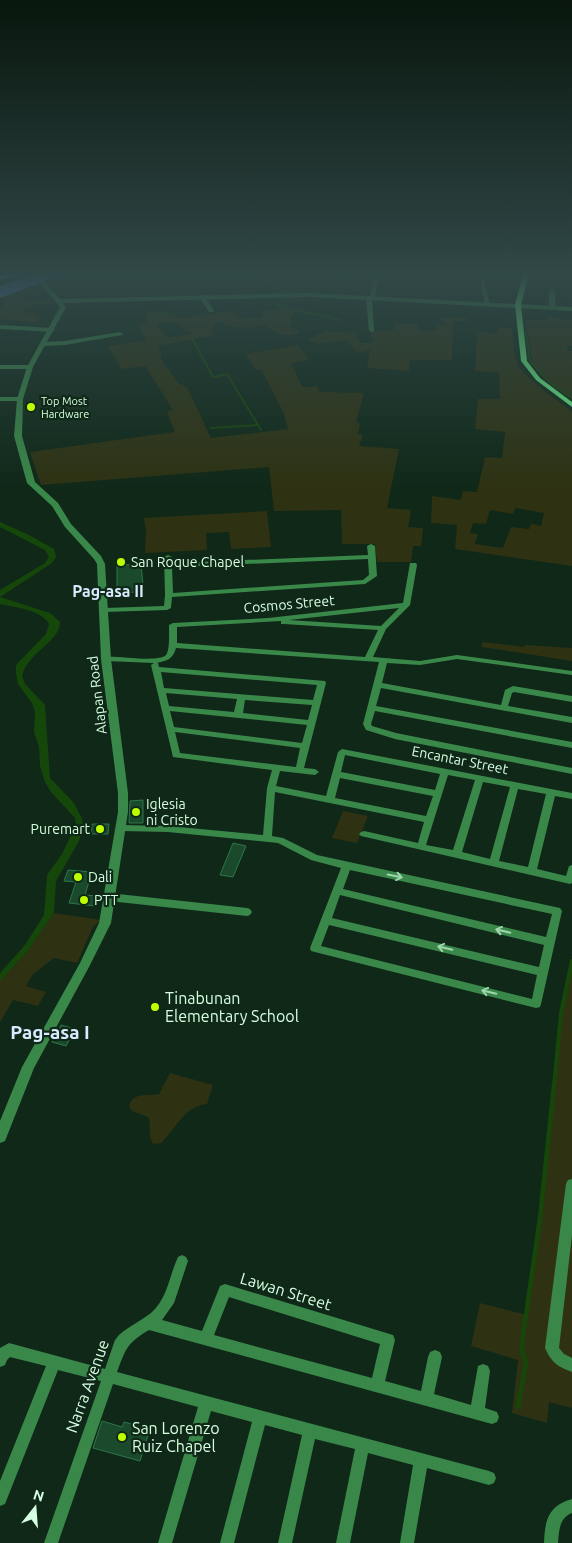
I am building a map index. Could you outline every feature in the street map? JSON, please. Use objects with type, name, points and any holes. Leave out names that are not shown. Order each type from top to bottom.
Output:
[{"type":"main road","points":[[522,345],[527,367],[545,385],[572,404]]},
{"type":"street","name":"Alapan Road","points":[[0,1137],[36,1051],[76,980],[105,923],[121,828],[123,801],[106,659],[102,573],[98,558],[68,525],[60,511],[28,478],[18,436],[20,399],[30,367],[43,345]]},
{"type":"street","points":[[76,345],[78,350]]},
{"type":"street","points":[[0,367],[30,367]]},
{"type":"street","points":[[0,399],[20,399]]},
{"type":"street","points":[[169,595],[365,582],[373,576],[371,546]]},
{"type":"street","points":[[105,610],[167,608],[169,595],[168,561],[371,557]]},
{"type":"street","points":[[368,659],[383,628],[406,605],[413,565]]},
{"type":"street","name":"Cosmos Street","points":[[172,645],[173,625],[268,620],[406,605]]},
{"type":"street","points":[[268,620],[297,624],[383,628]]},
{"type":"street","points":[[155,665],[169,657],[172,645],[428,663],[457,656],[572,673]]},
{"type":"street","points":[[106,659],[322,683],[299,770]]},
{"type":"street","points":[[384,660],[367,724],[374,731],[572,771]]},
{"type":"street","points":[[155,665],[176,756],[315,772]]},
{"type":"street","points":[[377,685],[572,720]]},
{"type":"street","points":[[504,708],[508,692],[513,689],[572,699]]},
{"type":"street","points":[[162,690],[317,703]]},
{"type":"street","points":[[238,715],[242,696]]},
{"type":"street","points":[[165,708],[311,724]]},
{"type":"street","points":[[371,708],[572,745]]},
{"type":"street","points":[[170,729],[305,746]]},
{"type":"street","name":"Encantar Street","points":[[336,774],[342,752],[572,796]]},
{"type":"street","points":[[267,838],[276,767]]},
{"type":"street","points":[[420,847],[445,772]]},
{"type":"street","points":[[330,799],[336,774],[438,794]]},
{"type":"street","points":[[456,855],[480,778]]},
{"type":"street","points":[[494,863],[515,785]]},
{"type":"street","points":[[272,788],[430,820]]},
{"type":"street","points":[[532,871],[550,792]]},
{"type":"street","points":[[121,828],[168,829],[267,838],[286,842],[314,858],[557,911],[536,1004],[315,948],[347,866]]},
{"type":"street","points":[[364,834],[570,880],[572,868]]},
{"type":"street","points":[[337,892],[550,942]]},
{"type":"street","points":[[109,897],[247,912]]},
{"type":"street","points":[[326,920],[543,972]]},
{"type":"street","points":[[572,1184],[552,1348],[553,1354],[559,1360],[572,1365]]},
{"type":"street","name":"Narra Avenue","points":[[51,1543],[107,1377],[124,1338],[130,1332],[148,1323],[161,1312],[166,1304],[182,1261]]},
{"type":"street","name":"Lawan Street","points":[[206,1339],[225,1290],[388,1340],[377,1386]]},
{"type":"street","points":[[148,1323],[492,1418]]},
{"type":"street","points":[[0,1360],[2,1355],[9,1350],[489,1478]]},
{"type":"street","points":[[426,1400],[434,1357]]},
{"type":"street","points":[[0,1499],[54,1363]]},
{"type":"street","points":[[477,1413],[483,1371]]},
{"type":"street","points":[[165,1543],[206,1403]]},
{"type":"street","points":[[227,1543],[260,1417]]},
{"type":"street","points":[[285,1543],[310,1431]]},
{"type":"street","points":[[343,1543],[362,1444]]},
{"type":"street","points":[[407,1543],[420,1460]]},
{"type":"street","points":[[550,1543],[554,1518],[560,1510],[572,1506]]},
{"type":"shaded area","points":[[163,345],[158,346],[162,354],[160,357],[178,383],[187,387],[211,438],[288,429],[284,414],[261,369],[256,370],[246,354],[298,345],[309,360],[291,363],[302,387],[317,386],[319,392],[364,393],[356,422],[360,423],[358,434],[363,435],[359,446],[399,449],[387,508],[411,510],[408,527],[423,528],[421,546],[413,546],[411,562],[377,562],[375,544],[342,544],[341,510],[274,511],[269,467],[41,485],[30,452],[175,432],[167,412],[173,410],[145,366],[121,369],[108,346]]},
{"type":"shaded area","points":[[351,345],[452,345],[452,360],[410,360],[409,371],[367,368],[370,350],[357,353]]},
{"type":"shaded area","points":[[476,345],[513,345],[519,368],[545,392],[572,411],[572,566],[455,549],[457,525],[431,523],[432,496],[461,500],[463,491],[477,492],[485,457],[502,458],[505,432],[475,429],[478,399],[500,399],[499,372],[475,371]],"holes":[[[515,508],[544,513],[541,526],[531,524],[529,529],[511,527],[503,548],[475,544],[478,534],[470,533],[473,523],[486,524],[490,510],[513,514]]]},
{"type":"shaded area","points":[[530,345],[572,345],[567,346],[568,351],[572,351],[572,399],[552,386],[534,368]]},
{"type":"shaded area","points":[[267,511],[271,547],[231,549],[229,532],[206,533],[207,550],[145,553],[146,531],[144,518]]},
{"type":"shaded area","points":[[0,522],[54,549],[56,557],[52,563],[0,597],[0,590],[45,563],[49,557],[45,550],[0,527]]},
{"type":"shaded area","points":[[0,597],[50,613],[60,622],[59,629],[55,635],[31,660],[22,676],[25,684],[45,705],[50,778],[74,803],[82,819],[83,828],[79,841],[56,881],[54,913],[27,952],[0,981],[0,973],[25,945],[44,915],[47,875],[62,854],[76,825],[75,818],[51,792],[45,782],[40,766],[39,747],[34,732],[35,712],[32,703],[18,684],[16,673],[16,665],[46,634],[49,624],[34,612],[0,604]]},
{"type":"shaded area","points":[[482,642],[524,647],[525,645],[572,648],[572,661],[482,647]]},
{"type":"shaded area","points":[[343,811],[368,816],[357,843],[332,838]]},
{"type":"shaded area","points":[[54,913],[101,920],[93,927],[77,963],[54,958],[33,974],[26,986],[46,992],[38,1006],[13,1000],[0,1022],[0,981],[27,952]]},
{"type":"shaded area","points":[[572,961],[572,1408],[549,1402],[547,1423],[512,1413],[518,1360],[471,1346],[480,1303],[527,1315],[540,1218],[561,1013]]},
{"type":"shaded area","points":[[170,1073],[213,1085],[207,1104],[192,1109],[161,1143],[153,1144],[150,1137],[148,1117],[132,1111],[129,1106],[131,1101],[137,1096],[159,1094]]},
{"type":"building","points":[[125,559],[126,565],[141,564],[143,585],[136,585],[136,592],[117,594],[117,560]]},
{"type":"building","name":"Iglesia ni Cristo","points":[[143,800],[143,823],[129,823],[130,801]]},
{"type":"building","name":"Puremart","points":[[92,824],[109,824],[108,834],[91,834]]},
{"type":"building","points":[[233,843],[246,846],[233,877],[220,875]]},
{"type":"building","points":[[68,870],[92,872],[85,895],[98,896],[95,906],[69,903],[76,882],[64,881]]},
{"type":"building","points":[[61,1025],[75,1029],[66,1046],[52,1042]]},
{"type":"building","name":"San Lorenzo Ruiz Chapel","points":[[102,1421],[122,1427],[124,1422],[150,1429],[140,1461],[93,1448]]},
{"type":"waterway","points":[[196,345],[213,377],[227,374],[258,425]]},
{"type":"waterway","points":[[528,345],[530,361],[551,383],[572,398]]},
{"type":"waterway","points":[[211,428],[258,425]]},
{"type":"waterway","points":[[258,425],[261,430]]},
{"type":"waterway","points":[[554,1086],[561,1013],[572,961]]},
{"type":"waterway","points":[[518,1407],[526,1362],[522,1352],[522,1343],[540,1218],[554,1085]]},
{"type":"place","name":"Top Most Hardware","points":[[31,407]]},
{"type":"place","name":"San Roque Chapel","points":[[121,562]]},
{"type":"place","name":"Iglesia ni Cristo","points":[[136,812]]},
{"type":"place","name":"Puremart","points":[[100,829]]},
{"type":"place","name":"Dali","points":[[78,877]]},
{"type":"place","name":"PTT","points":[[84,900]]},
{"type":"place","name":"Tinabunan Elementary School","points":[[155,1007]]},
{"type":"place","name":"San Lorenzo Ruiz Chapel","points":[[122,1437]]},
{"type":"district","name":"Pag-asa II","points":[[108,591]]},
{"type":"district","name":"Pag-asa I","points":[[50,1032]]}]
